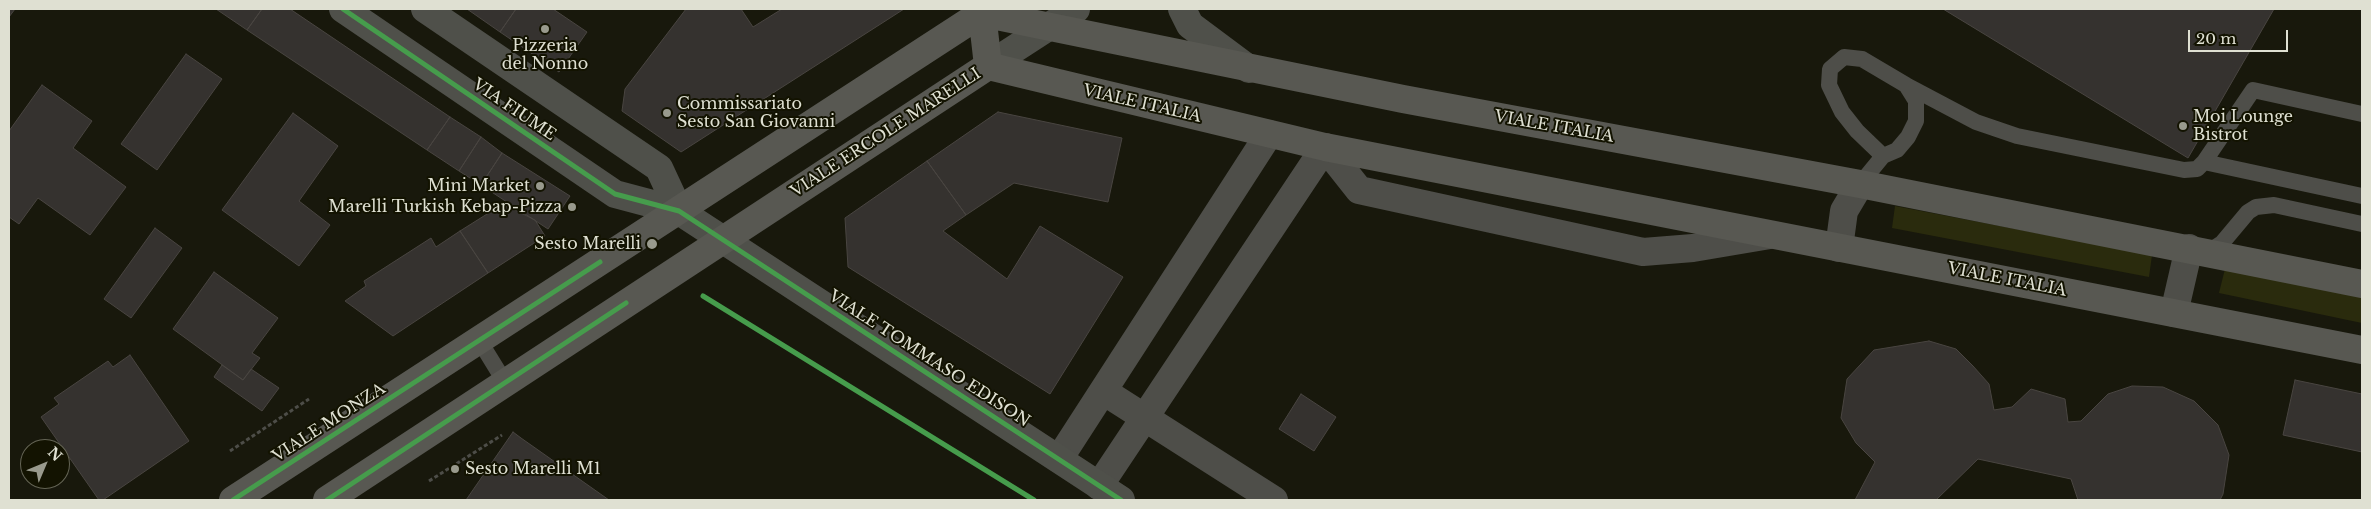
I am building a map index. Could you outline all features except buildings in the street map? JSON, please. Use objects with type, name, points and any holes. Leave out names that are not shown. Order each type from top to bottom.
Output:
[{"type":"main road","points":[[982,10],[988,66]]},
{"type":"main road","points":[[479,340],[679,211],[982,10],[1049,26]]},
{"type":"main road","name":"VIALE ITALIA","points":[[1049,26],[1249,69],[1860,184],[2362,284]]},
{"type":"main road","name":"VIALE ITALIA","points":[[988,66],[1325,147],[2362,350]]},
{"type":"main road","name":"VIALE ERCOLE MARELLI","points":[[495,391],[988,66]]},
{"type":"main road","name":"VIALE MONZA","points":[[233,500],[479,340]]},
{"type":"main road","points":[[327,500],[354,493],[495,391]]},
{"type":"street","name":"VIA FIUME","points":[[344,9],[615,194],[679,211]]},
{"type":"street","name":"VIA FIUME","points":[[425,9],[659,168],[679,211]]},
{"type":"street","name":"VIALE ERCOLE MARELLI","points":[[988,66],[1076,9]]},
{"type":"street","name":"VIALE ITALIA","points":[[1182,9],[1190,25],[1249,69]]},
{"type":"street","points":[[1059,459],[1269,134]]},
{"type":"street","name":"VIALE ITALIA","points":[[1325,147],[1359,190],[1643,252],[1692,248],[1771,234]]},
{"type":"street","name":"VIALE TOMMASO EDISON","points":[[723,240],[1110,493],[1144,417],[1325,147]]},
{"type":"street","points":[[1839,248],[1844,211],[1860,184]]},
{"type":"street","points":[[679,211],[723,240]]},
{"type":"street","points":[[2174,313],[2198,250]]},
{"type":"street","points":[[1103,391],[1274,500]]},
{"type":"lane","points":[[1883,156],[1857,131],[1842,112],[1830,85],[1830,69],[1844,57],[1862,59],[1976,122],[2017,136],[2184,170],[2197,169],[2204,162],[2253,90],[2362,114]]},
{"type":"lane","points":[[1860,184],[1883,156],[1898,150],[1908,137],[1916,121],[1916,101],[1906,85]]},
{"type":"lane","points":[[2204,162],[2362,196]]},
{"type":"lane","points":[[2198,250],[2222,244],[2248,212],[2256,207],[2274,205],[2362,224]]},
{"type":"lane","points":[[479,340],[495,391]]},
{"type":"path","points":[[230,451],[308,399]]},
{"type":"path","points":[[430,481],[502,435]]},
{"type":"shaded area","points":[[1895,206],[2152,255],[2149,277],[1892,228]]},
{"type":"shaded area","points":[[2225,269],[2362,297],[2362,323],[2219,293]]},
{"type":"cycle path","points":[[343,9],[615,194],[679,211],[1121,500]]},
{"type":"cycle path","points":[[233,500],[600,262]]},
{"type":"cycle path","points":[[703,296],[1034,500]]},
{"type":"cycle path","points":[[327,500],[626,303]]},
{"type":"place","name":"Pizzeria del Nonno","points":[[545,29]]},
{"type":"place","name":"Commissariato Sesto San Giovanni","points":[[667,113]]},
{"type":"place","name":"Moi Lounge Bistrot","points":[[2183,126]]},
{"type":"place","name":"Mini Market","points":[[540,186]]},
{"type":"place","name":"Marelli Turkish Kebap-Pizza","points":[[572,207]]},
{"type":"place","name":"Sesto Marelli","points":[[652,244]]},
{"type":"place","name":"Sesto Marelli M1","points":[[455,469]]}]
